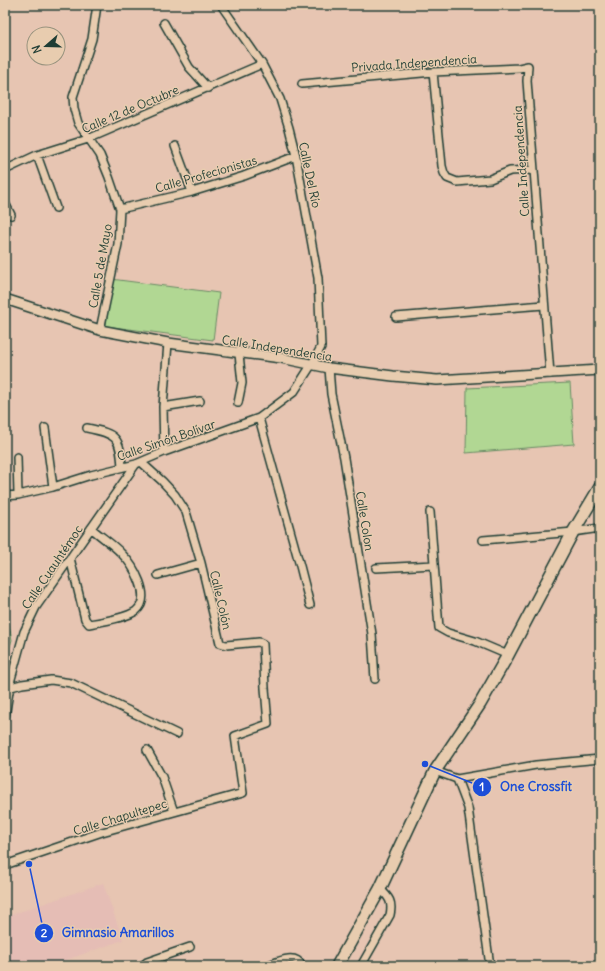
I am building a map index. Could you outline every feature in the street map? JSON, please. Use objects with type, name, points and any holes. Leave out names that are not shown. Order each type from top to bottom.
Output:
[{"type":"main road","points":[[337,966],[380,889],[435,771],[480,704],[508,655],[573,532],[600,487]]},
{"type":"street","name":"Calle 5 de Mayo","points":[[97,5],[92,39],[73,97],[73,102],[78,123],[100,155],[120,209],[118,244],[100,330]]},
{"type":"street","name":"Calle Del Río","points":[[221,5],[262,64],[280,99],[289,128],[296,156],[318,278],[321,346],[312,364]]},
{"type":"street","points":[[164,23],[189,67],[208,88]]},
{"type":"street","name":"Calle 12 de Octubre","points":[[5,170],[37,155],[88,139],[262,64]]},
{"type":"street","name":"Privada Independencia","points":[[302,84],[433,72],[519,68],[528,66]]},
{"type":"street","name":"Calle Independencia","points":[[528,66],[527,81],[550,374]]},
{"type":"street","points":[[433,72],[442,166],[447,178],[457,182],[490,179],[510,170],[534,170]]},
{"type":"street","points":[[175,146],[192,192]]},
{"type":"street","points":[[37,155],[56,208]]},
{"type":"street","name":"Calle Profecionistas","points":[[120,209],[192,192],[244,176],[296,156]]},
{"type":"street","points":[[5,203],[11,215]]},
{"type":"street","name":"Calle Independencia","points":[[5,299],[100,330],[168,344],[281,358],[329,368],[438,380],[600,370]]},
{"type":"street","points":[[396,317],[544,305]]},
{"type":"street","points":[[164,452],[163,407],[168,344]]},
{"type":"street","points":[[238,404],[242,383],[239,354]]},
{"type":"street","name":"Calle Simón Bolívar","points":[[5,496],[18,495],[53,487],[139,463],[164,452],[259,418],[294,392],[312,364]]},
{"type":"street","name":"Calle Colon","points":[[329,368],[331,394],[344,458],[372,634],[375,679]]},
{"type":"street","points":[[163,407],[200,402]]},
{"type":"street","points":[[259,418],[310,605]]},
{"type":"street","points":[[45,428],[53,487]]},
{"type":"street","points":[[87,428],[105,432],[116,439],[120,447],[122,467]]},
{"type":"street","points":[[17,457],[18,495]]},
{"type":"street","name":"Calle Cuauhtémoc","points":[[5,717],[10,687],[8,680],[24,632],[36,607],[91,528],[139,463]]},
{"type":"street","name":"Calle Colón","points":[[139,463],[162,481],[175,495],[186,512],[201,563],[220,643],[226,645],[259,642],[263,644],[268,723],[235,736],[243,794]]},
{"type":"street","points":[[430,512],[440,628],[448,633],[475,641],[508,655]]},
{"type":"street","points":[[70,558],[85,618],[89,624],[114,619],[135,612],[138,609],[141,604],[143,593],[142,585],[134,569],[122,554],[91,528]]},
{"type":"street","points":[[483,540],[573,532],[600,528]]},
{"type":"street","points":[[158,575],[201,563]]},
{"type":"street","points":[[376,568],[434,565]]},
{"type":"street","points":[[10,687],[51,680],[72,683],[177,734]]},
{"type":"street","points":[[147,750],[162,777],[174,812]]},
{"type":"street","points":[[435,771],[457,779],[536,765],[600,759]]},
{"type":"street","points":[[457,779],[468,808],[490,966]]},
{"type":"street","name":"Calle Chapultepec","points":[[5,865],[102,832],[243,794]]},
{"type":"street","points":[[361,966],[392,908],[387,896],[380,889]]},
{"type":"street","points":[[142,966],[146,962],[190,947]]},
{"type":"street","points":[[266,966],[288,958],[295,959],[302,966]]},
{"type":"shaded area","points":[[103,883],[123,940],[49,966],[5,966],[5,917]]},
{"type":"green space","points":[[111,279],[219,293],[213,340],[106,326]]},
{"type":"green space","points":[[570,383],[574,444],[466,453],[467,388]]},
{"type":"green space","points":[[5,604],[12,640],[8,652],[5,652]]},
{"type":"place","name":"One Crossfit","points":[[425,764]]},
{"type":"place","name":"Gimnasio Amarillos","points":[[29,864]]}]
